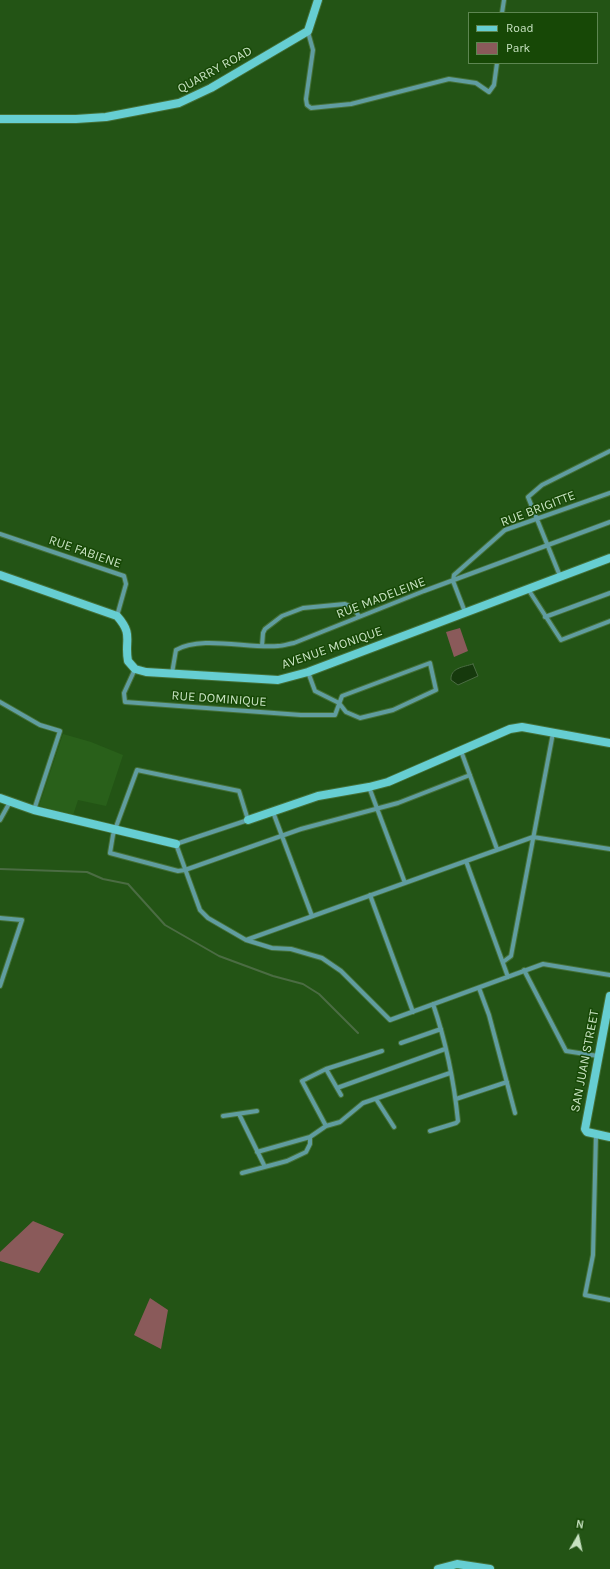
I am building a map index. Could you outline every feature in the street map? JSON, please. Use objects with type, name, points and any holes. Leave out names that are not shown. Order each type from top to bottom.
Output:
[{"type":"street","points":[[318,0],[308,31],[313,50],[306,99],[307,105],[311,108],[351,104],[449,79],[476,83],[489,92],[494,85],[497,64]]},
{"type":"street","points":[[502,12],[504,0]]},
{"type":"street","name":"QUARRY ROAD","points":[[0,119],[62,120],[106,117],[180,104],[211,88],[308,31]]},
{"type":"street","points":[[560,576],[528,497],[542,485],[610,451]]},
{"type":"street","name":"RUE BRIGITTE","points":[[453,581],[456,571],[505,530],[610,493]]},
{"type":"street","name":"RUE MADELEINE","points":[[172,674],[176,650],[182,647],[213,643],[278,646],[294,643],[359,616],[610,522]]},
{"type":"street","name":"RUE FABIENE","points":[[0,534],[124,576],[126,584],[117,616]]},
{"type":"street","name":"AVENUE MONIQUE","points":[[135,669],[146,672],[172,674],[278,680],[308,672],[610,558]]},
{"type":"street","points":[[0,575],[117,616],[125,625],[128,633],[128,661],[135,669]]},
{"type":"street","points":[[453,581],[465,612]]},
{"type":"street","points":[[528,589],[561,640],[610,621]]},
{"type":"street","points":[[546,617],[610,592]]},
{"type":"street","points":[[262,646],[265,629],[290,612],[303,608],[344,604],[352,607],[359,616]]},
{"type":"street","points":[[308,672],[315,691],[340,703],[346,712],[360,718],[393,710],[436,690],[430,663],[342,696],[340,703]]},
{"type":"street","name":"RUE DOMINIQUE","points":[[135,669],[124,693],[125,702],[308,715],[335,715],[340,703]]},
{"type":"street","points":[[0,702],[40,725],[60,731],[34,810]]},
{"type":"street","points":[[0,798],[34,810],[176,844],[318,796],[388,782],[510,729],[522,727],[610,743]]},
{"type":"street","points":[[503,962],[510,956],[553,733]]},
{"type":"street","points":[[461,751],[497,849]]},
{"type":"street","points":[[248,820],[239,791],[137,770],[115,829],[110,854],[178,871],[185,870],[282,835],[415,797],[470,775]]},
{"type":"street","points":[[369,787],[405,883]]},
{"type":"street","points":[[0,820],[10,802]]},
{"type":"street","points":[[273,811],[312,916]]},
{"type":"street","points":[[246,940],[533,836],[610,849]]},
{"type":"street","points":[[176,844],[200,910],[214,922],[246,940],[272,948],[291,949],[322,958],[341,972],[390,1020],[543,964],[610,975]]},
{"type":"street","points":[[466,861],[508,976]]},
{"type":"street","points":[[370,895],[413,1012]]},
{"type":"street","points":[[0,918],[22,920],[0,983]]},
{"type":"street","points":[[524,970],[566,1050],[598,1056]]},
{"type":"street","points":[[478,988],[489,1015],[515,1113]]},
{"type":"street","name":"SAN JUAN STREET","points":[[596,1134],[585,1129],[610,996]]},
{"type":"street","points":[[430,1131],[456,1123],[458,1121],[456,1099],[441,1029],[433,1004]]},
{"type":"street","points":[[401,1043],[441,1029]]},
{"type":"street","points":[[337,1088],[445,1049]]},
{"type":"street","points":[[326,1126],[302,1081],[326,1069],[382,1051]]},
{"type":"street","points":[[326,1069],[341,1095]]},
{"type":"street","points":[[257,1152],[310,1137],[326,1126],[340,1122],[363,1104],[450,1072]]},
{"type":"street","points":[[456,1099],[507,1082]]},
{"type":"street","points":[[376,1099],[394,1127]]},
{"type":"street","points":[[224,1116],[257,1111]]},
{"type":"street","points":[[239,1114],[264,1165]]},
{"type":"street","points":[[610,1137],[596,1134],[594,1255],[585,1296],[610,1300]]},
{"type":"street","points":[[242,1173],[264,1165],[287,1160],[306,1152],[310,1144],[310,1137]]},
{"type":"street","points":[[438,1569],[457,1564],[485,1568]]},
{"type":"shaded area","points":[[473,664],[478,676],[458,685],[451,680],[451,676],[455,670]]},
{"type":"shaded area","points":[[63,734],[91,742],[123,755],[106,806],[78,800],[73,815],[39,806]]},
{"type":"green space","points":[[460,628],[468,651],[454,657],[446,632]]},
{"type":"green space","points":[[33,1221],[64,1234],[39,1273],[0,1261],[0,1252]]},
{"type":"green space","points":[[150,1298],[168,1310],[161,1349],[134,1335]]},
{"type":"waterway","points":[[0,869],[87,872],[103,879],[128,884],[165,925],[219,956],[273,976],[303,984],[319,994],[358,1033]]}]
